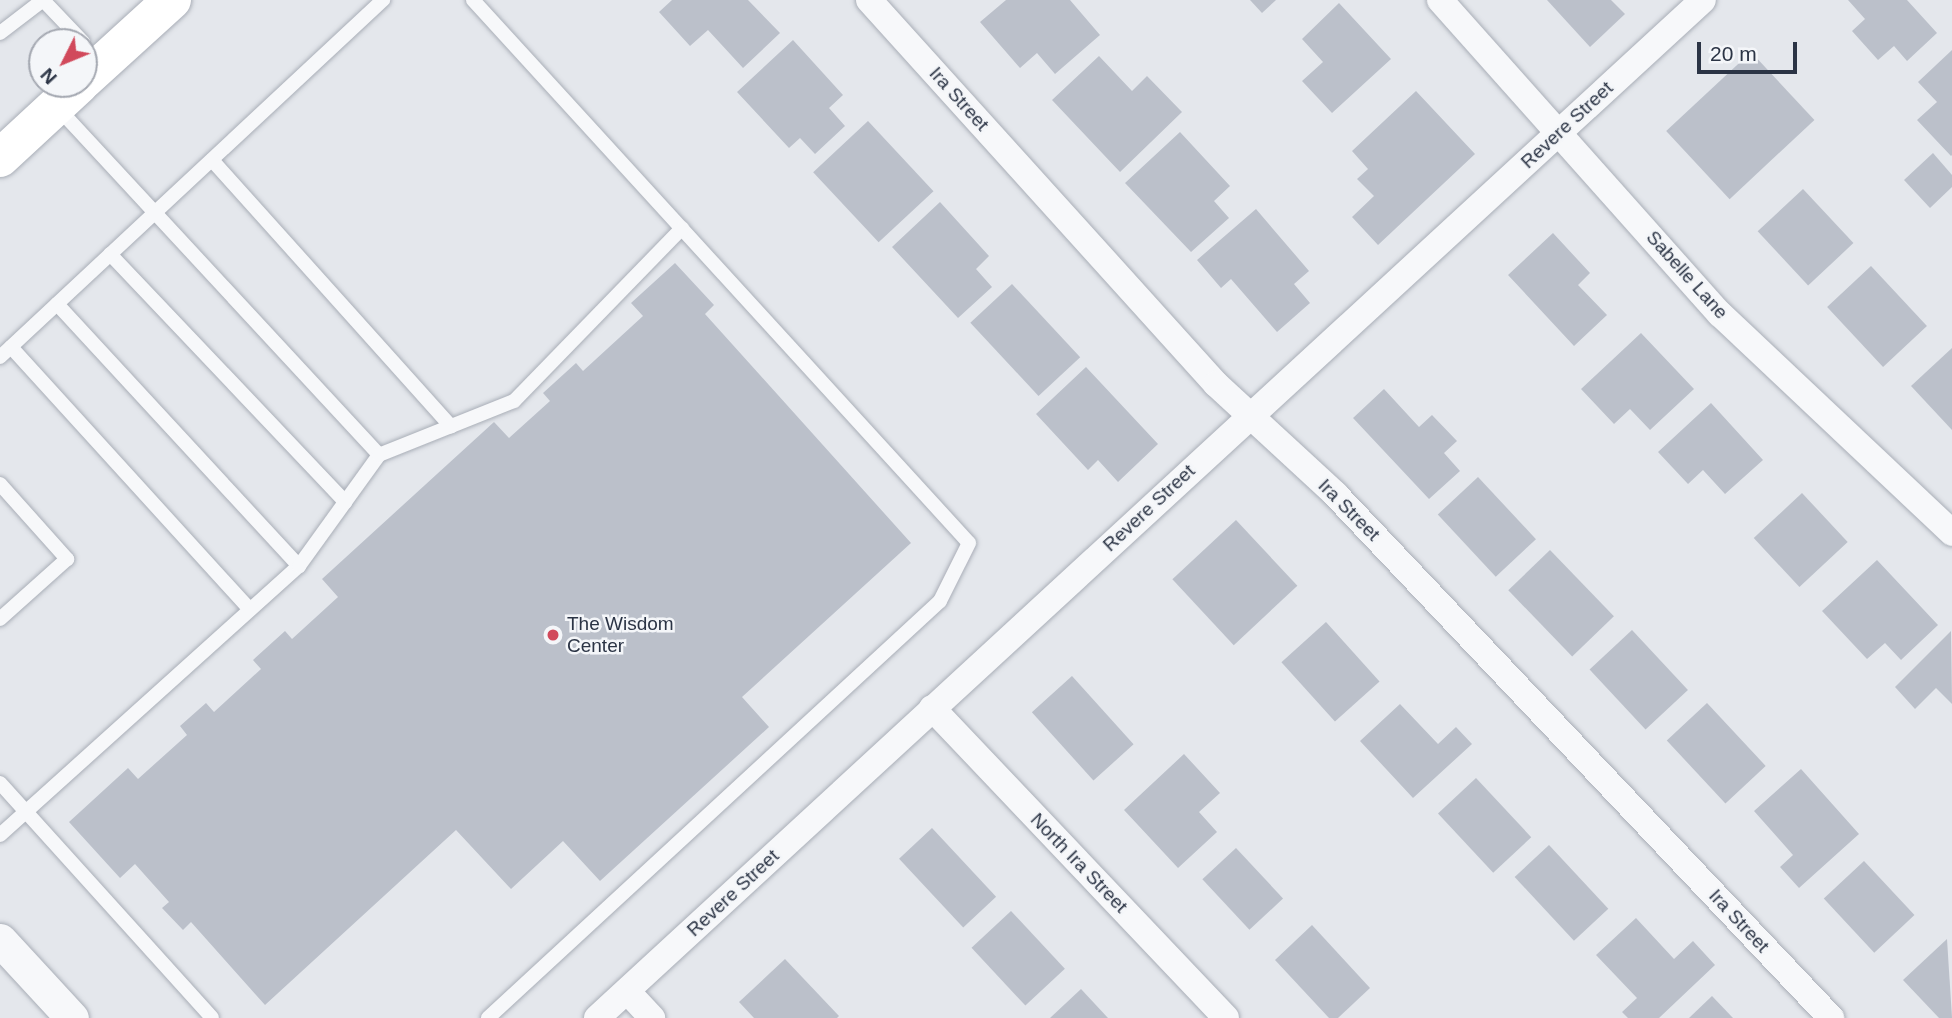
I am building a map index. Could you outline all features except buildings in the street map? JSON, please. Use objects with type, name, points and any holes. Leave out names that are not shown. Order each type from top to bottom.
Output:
[{"type":"main road","points":[[98,58],[172,0]]},
{"type":"main road","points":[[0,158],[56,98]]},
{"type":"street","name":"Ira Street","points":[[869,0],[1249,416],[1335,494],[1831,1018]]},
{"type":"street","name":"Sabelle Lane","points":[[1440,0],[1561,131],[1720,314],[1952,533]]},
{"type":"street","name":"Revere Street","points":[[597,1018],[1703,0]]},
{"type":"street","name":"North Ira Street","points":[[932,708],[1226,1018]]},
{"type":"street","points":[[0,940],[72,1018]]},
{"type":"street","points":[[626,991],[652,1018]]},
{"type":"lane","points":[[0,33],[43,0],[59,28]]},
{"type":"lane","points":[[250,610],[6,352],[383,0]]},
{"type":"lane","points":[[473,0],[969,543],[940,601],[488,1018]]},
{"type":"lane","points":[[96,98],[155,213],[379,455]]},
{"type":"lane","points":[[212,160],[451,426]]},
{"type":"lane","points":[[0,835],[299,566],[379,455],[514,401],[682,228]]},
{"type":"lane","points":[[110,254],[345,502]]},
{"type":"lane","points":[[57,304],[299,566]]},
{"type":"lane","points":[[0,484],[66,559],[0,619]]},
{"type":"lane","points":[[0,783],[212,1018]]},
{"type":"place","name":"The Wisdom Center","points":[[553,635]]}]
